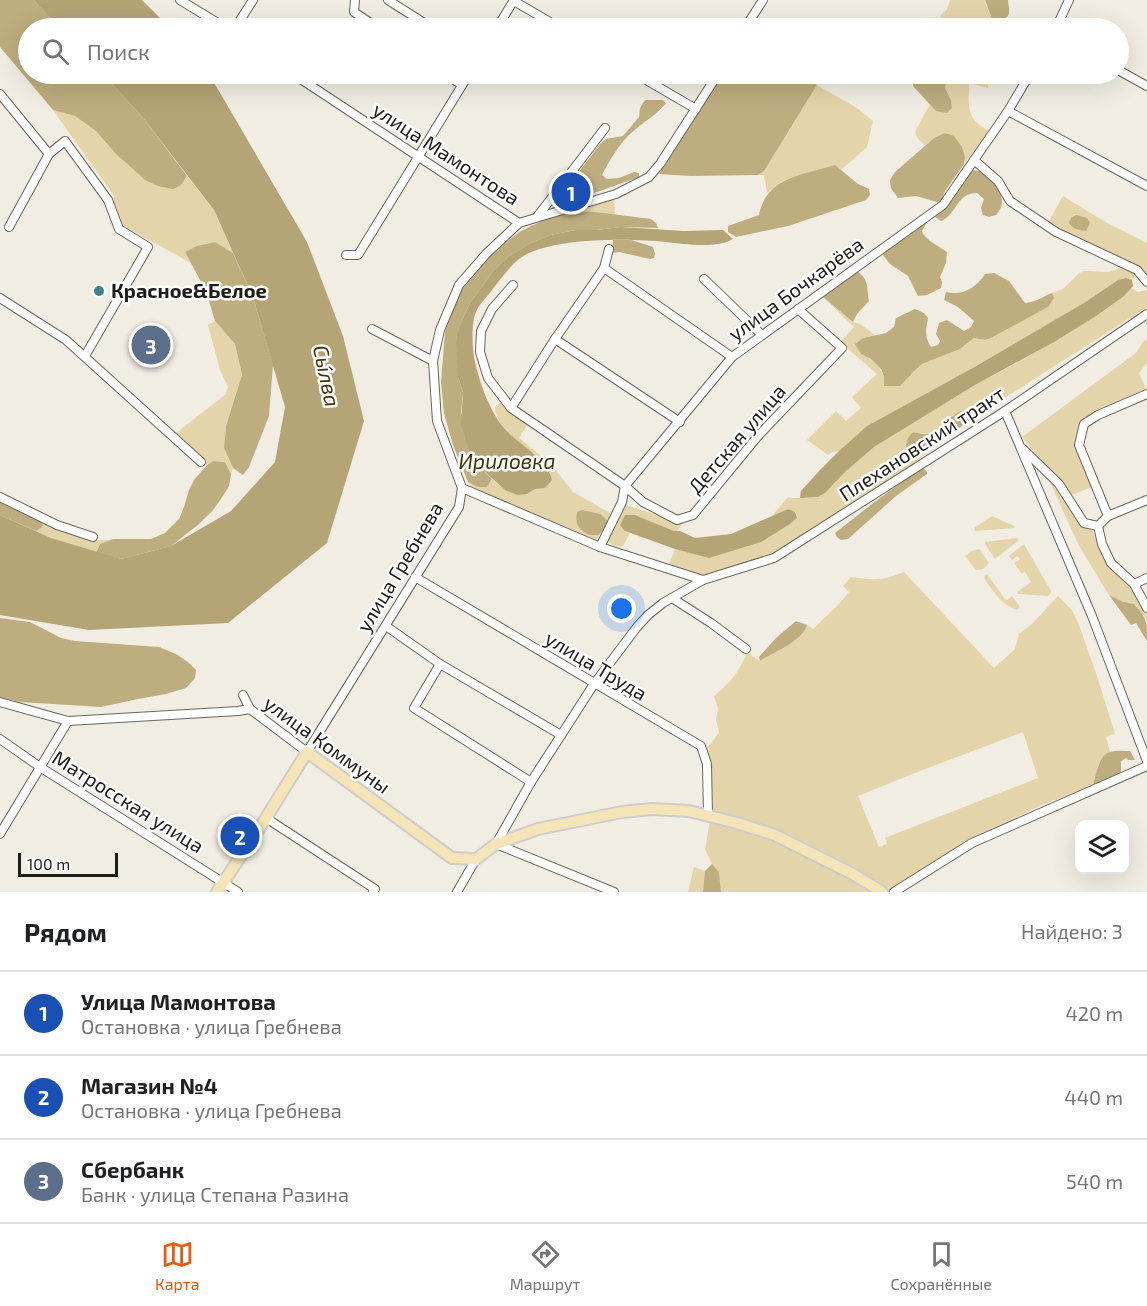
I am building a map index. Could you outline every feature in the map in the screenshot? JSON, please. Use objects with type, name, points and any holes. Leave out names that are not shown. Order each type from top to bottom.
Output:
[{"type":"main road","name":"улица Гребнева","points":[[220,887],[307,752]]},
{"type":"main road","name":"улица Коммуны","points":[[307,752],[452,858],[476,859]]},
{"type":"main road","points":[[476,859],[496,844],[538,829],[622,812],[652,809],[688,811],[775,835],[853,874],[882,892]]},
{"type":"street","points":[[180,0],[210,18]]},
{"type":"street","points":[[241,18],[253,0]]},
{"type":"street","points":[[355,0],[354,12],[363,18]]},
{"type":"street","points":[[388,0],[416,18]]},
{"type":"street","points":[[502,18],[514,0],[544,18]]},
{"type":"street","points":[[751,18],[763,0]]},
{"type":"street","points":[[1061,18],[1070,0]]},
{"type":"street","points":[[1129,76],[1147,86]]},
{"type":"street","name":"улица Мамонтова","points":[[308,84],[519,223]]},
{"type":"street","points":[[653,84],[696,109]]},
{"type":"street","name":"улица Гребнева","points":[[307,752],[459,507],[462,488],[437,421],[433,361],[440,330],[459,285],[486,254],[519,223],[616,194],[649,177],[660,164],[712,84]]},
{"type":"street","name":"улица Бочкарёва","points":[[600,547],[622,502],[625,486],[732,357],[943,205],[1024,84]]},
{"type":"street","points":[[346,255],[358,255],[462,85]]},
{"type":"street","points":[[0,94],[49,154]]},
{"type":"street","points":[[1008,111],[1147,186]]},
{"type":"street","points":[[537,217],[605,128]]},
{"type":"street","points":[[9,227],[49,154],[65,141],[108,200],[119,229],[148,247],[86,356]]},
{"type":"street","points":[[974,160],[998,181],[1010,201],[1056,232],[1137,270],[1147,282]]},
{"type":"street","points":[[513,285],[492,309],[481,331],[480,352],[488,378],[511,408],[604,268],[609,249]]},
{"type":"street","points":[[604,268],[732,357]]},
{"type":"street","points":[[704,279],[762,335]]},
{"type":"street","points":[[0,298],[66,340],[86,356],[201,462]]},
{"type":"street","name":"Детская улица","points":[[511,408],[625,486],[643,501],[677,520],[693,515],[758,436],[842,348],[798,309]]},
{"type":"street","name":"Плехановский тракт","points":[[703,580],[774,558],[1005,411],[1147,314]]},
{"type":"street","points":[[372,329],[433,361]]},
{"type":"street","points":[[555,339],[680,422]]},
{"type":"street","points":[[1108,516],[1079,445],[1084,424],[1098,415],[1147,394]]},
{"type":"street","points":[[1005,411],[1092,616],[1147,761]]},
{"type":"street","points":[[1020,446],[1059,484],[1084,523],[1098,526]]},
{"type":"street","points":[[462,488],[600,547],[703,580]]},
{"type":"street","points":[[0,496],[57,525],[93,537]]},
{"type":"street","points":[[1098,526],[1108,516],[1147,500]]},
{"type":"street","points":[[1098,526],[1102,544],[1111,563],[1134,584],[1147,608]]},
{"type":"street","name":"улица Труда","points":[[415,577],[701,746],[707,764],[708,816]]},
{"type":"street","points":[[1134,584],[1147,578]]},
{"type":"street","points":[[614,892],[496,844],[531,782],[594,684],[643,621],[663,603],[703,580]]},
{"type":"street","points":[[672,598],[711,623],[746,650]]},
{"type":"street","points":[[386,626],[440,664],[561,735]]},
{"type":"street","points":[[440,664],[414,708],[531,782]]},
{"type":"street","points":[[243,695],[250,710]]},
{"type":"street","name":"улица Коммуны","points":[[0,702],[68,721],[250,710],[307,752]]},
{"type":"street","points":[[0,834],[68,721]]},
{"type":"street","name":"Матросская улица","points":[[0,739],[220,887],[238,892]]},
{"type":"street","points":[[894,892],[972,843],[1147,766]]},
{"type":"street","points":[[266,818],[375,890],[373,892]]},
{"type":"street","points":[[456,892],[476,859]]},
{"type":"shaded area","points":[[0,0],[33,0],[50,18],[18,18],[18,68],[0,47]]},
{"type":"shaded area","points":[[950,0],[985,0],[986,5],[997,18],[940,18]]},
{"type":"shaded area","points":[[985,0],[1008,0],[1008,15],[1004,18],[992,18]]},
{"type":"shaded area","points":[[31,84],[112,84],[144,119],[187,176],[181,185],[173,189],[145,180],[115,153],[96,131],[75,116],[53,110]]},
{"type":"shaded area","points":[[716,84],[817,85],[764,171],[758,175],[659,174]]},
{"type":"shaded area","points":[[913,84],[946,84],[945,88],[952,108],[947,113],[936,111]]},
{"type":"shaded area","points":[[946,84],[969,84],[972,116],[989,131],[964,164],[965,157],[934,138],[925,145],[918,139],[915,132],[930,104],[936,111],[951,100],[945,88]]},
{"type":"shaded area","points":[[973,84],[988,84],[988,88]]},
{"type":"shaded area","points":[[817,85],[857,108],[873,121],[867,147],[841,170],[835,165],[783,181],[767,193],[764,175],[758,175],[764,171]]},
{"type":"shaded area","points":[[645,100],[663,100],[666,103],[625,139],[602,175],[607,179],[619,178],[634,172],[639,173],[639,177],[586,196],[584,186],[577,177],[579,172],[606,139],[623,136],[639,117],[640,108]]},
{"type":"shaded area","points":[[53,110],[75,116],[96,131],[115,153],[145,180],[181,185],[187,176],[214,210],[233,253],[215,242],[185,252],[191,263],[124,226],[108,200],[115,197]]},
{"type":"shaded area","points":[[945,133],[954,136],[962,147],[965,157],[964,164],[945,191],[940,203],[916,196],[898,198],[891,188],[890,180],[895,172],[934,138]]},
{"type":"shaded area","points":[[835,165],[858,184],[869,189],[870,195],[866,200],[788,226],[736,237],[728,232],[728,226],[759,215],[763,202],[778,185],[799,175]]},
{"type":"shaded area","points":[[970,170],[982,172],[996,185],[1001,196],[1000,209],[996,215],[989,217],[983,215],[981,208],[984,199],[977,193],[970,194],[941,221],[934,216]]},
{"type":"shaded area","points":[[1063,196],[1107,223],[1147,243],[1147,279],[1138,268],[1119,257],[1058,230],[1048,223]]},
{"type":"shaded area","points":[[614,198],[615,215],[572,211]]},
{"type":"shaded area","points":[[572,211],[651,219],[658,228],[621,227],[576,230],[550,235],[509,256],[493,271],[470,303],[460,325],[458,377],[463,393],[461,413],[473,461],[492,479],[487,487],[478,487],[468,482],[453,445],[444,413],[441,382],[445,332],[459,293],[499,247],[521,231],[550,217]]},
{"type":"shaded area","points":[[1076,215],[1087,218],[1090,223],[1086,231],[1074,228],[1069,223]]},
{"type":"shaded area","points":[[923,221],[927,222],[922,231],[923,234],[947,252],[946,263],[940,277],[941,288],[927,295],[918,296],[908,276],[890,264],[883,255],[886,250]]},
{"type":"shaded area","points":[[613,240],[631,240],[653,247],[654,258],[619,252],[612,253]]},
{"type":"shaded area","points":[[215,242],[233,253],[253,297],[273,365],[269,416],[249,467],[243,475],[233,468],[224,448],[226,426],[242,375],[235,344],[215,321],[206,291],[185,252],[197,246]]},
{"type":"shaded area","points":[[1124,267],[1137,274],[1132,280],[1126,278],[1118,280],[1087,301],[978,365],[867,426],[839,451],[828,455],[807,440],[836,411],[846,421],[861,408],[852,397],[877,374],[840,342],[854,327],[822,296],[853,322],[860,324],[875,335],[863,338],[861,354],[875,363],[884,377],[913,372],[922,364],[960,349],[974,338],[985,340],[991,338],[1048,307],[1054,298],[1052,293],[1063,289],[1079,273],[1109,272]]},
{"type":"shaded area","points":[[858,272],[866,281],[869,301],[853,322],[822,296]]},
{"type":"shaded area","points":[[994,273],[1009,281],[1025,303],[1052,293],[1054,298],[1048,307],[991,338],[985,340],[974,338],[960,349],[922,364],[900,386],[884,386],[881,369],[871,359],[861,354],[855,344],[863,338],[886,333],[894,327],[896,318],[915,309],[924,313],[928,318],[926,336],[931,347],[938,345],[940,341],[936,334],[939,323],[947,320],[964,331],[971,327],[974,321],[958,307],[944,300],[946,292],[963,292],[978,283],[985,274]]},
{"type":"shaded area","points":[[1131,288],[1138,292],[1147,290],[1147,307],[970,420],[970,416],[926,435],[914,432],[920,453],[929,450],[913,464],[777,553],[702,578],[668,567],[675,549],[709,557],[761,541],[790,524],[797,518],[788,509],[771,517],[788,497],[818,497],[825,493],[874,447],[975,385],[1026,358],[1124,296]]},
{"type":"shaded area","points":[[215,321],[235,344],[242,375],[226,426],[224,448],[233,468],[231,474],[225,462],[213,461],[207,465],[175,434],[226,394],[228,387],[220,370],[208,325]]},
{"type":"shaded area","points":[[1147,339],[1147,363],[1139,373],[1147,391],[1084,421],[1077,437],[1078,454],[1092,487],[1069,496],[1022,437],[1136,353]]},
{"type":"shaded area","points":[[499,403],[504,404],[529,422],[519,438],[550,463],[573,492],[610,513],[608,523],[588,535],[599,535],[595,542],[471,488],[468,482],[478,487],[487,487],[492,479],[505,490],[527,494],[535,489],[545,488],[550,473],[500,422],[495,407]]},
{"type":"shaded area","points":[[964,410],[970,416],[970,420],[925,452],[912,452],[906,447],[912,433],[932,433]]},
{"type":"shaded area","points":[[213,461],[225,462],[231,474],[229,486],[213,510],[199,524],[171,546],[121,559],[96,553],[100,544],[113,539],[151,539],[165,533],[179,519],[194,480]]},
{"type":"shaded area","points":[[923,468],[927,474],[896,496],[848,539],[841,540],[837,537],[835,533]]},
{"type":"shaded area","points":[[1050,482],[1055,484],[1082,525],[1092,530],[1108,564],[1139,598],[1147,621],[1144,615],[1109,595],[1078,544]]},
{"type":"shaded area","points":[[0,501],[41,521],[43,525],[36,531],[0,515]]},
{"type":"shaded area","points":[[626,505],[676,521],[685,520],[677,531],[674,531],[635,515],[625,531],[630,533],[623,546],[615,546],[606,538],[622,506]]},
{"type":"shaded area","points":[[582,510],[600,514],[607,520],[608,523],[599,535],[589,535],[578,526],[577,512]]},
{"type":"shaded area","points":[[992,516],[1014,528],[975,531],[974,528]]},
{"type":"shaded area","points":[[41,521],[97,540],[110,540],[100,544],[96,553],[36,531],[41,528]]},
{"type":"shaded area","points":[[1018,538],[1018,541],[995,559],[984,542]]},
{"type":"shaded area","points":[[1024,544],[1051,591],[1048,596],[1017,592],[1031,582],[1025,572],[1022,574],[1014,563],[1020,559],[1017,556],[1012,560],[1009,556]]},
{"type":"shaded area","points":[[979,549],[989,563],[983,569],[976,570],[965,556]]},
{"type":"shaded area","points":[[904,572],[994,668],[1015,649],[1019,634],[1033,623],[1058,596],[1072,610],[1079,625],[1115,734],[1106,737],[1110,752],[1101,762],[1093,785],[1042,805],[965,841],[889,892],[777,831],[711,812],[711,767],[707,748],[719,733],[716,720],[718,709],[714,696],[734,677],[747,653],[760,661],[800,637],[807,625],[813,629],[849,592],[843,586],[851,577],[878,579]],"holes":[[[1023,732],[1038,778],[885,838],[887,844],[879,847],[858,796]]]},
{"type":"shaded area","points":[[987,574],[1005,599],[1012,596],[1020,607],[1017,610],[1007,605],[995,593],[985,580],[984,577]]},
{"type":"shaded area","points":[[1109,595],[1123,602],[1134,604],[1144,617],[1147,641],[1136,623],[1131,625]]},
{"type":"shaded area","points":[[0,618],[30,622],[61,638],[75,641],[159,647],[188,662],[196,670],[195,678],[186,688],[101,707],[20,702],[0,697]]},
{"type":"shaded area","points":[[796,621],[807,625],[800,637],[760,661],[759,657],[776,638]]},
{"type":"shaded area","points":[[1115,751],[1130,751],[1135,760],[1126,758],[1121,761],[1121,774],[1093,785],[1098,766],[1106,754]]},
{"type":"shaded area","points":[[710,821],[773,837],[821,861],[873,892],[721,892],[719,872],[712,864],[705,849]]},
{"type":"shaded area","points":[[712,864],[719,872],[721,892],[703,892],[705,871]]},
{"type":"shaded area","points":[[694,867],[705,871],[703,892],[688,892]]},
{"type":"water","points":[[33,0],[142,0],[160,18],[50,18]]},
{"type":"water","name":"Сы́лва","points":[[112,84],[215,84],[307,242],[343,336],[364,421],[327,543],[228,623],[89,630],[0,615],[0,515],[51,538],[121,559],[171,546],[231,511],[275,462],[285,407],[253,297],[214,210],[144,119]]},
{"type":"water","name":"Ириловка","points":[[621,227],[684,231],[723,230],[733,239],[709,245],[632,240],[569,243],[549,246],[532,252],[519,259],[508,270],[476,312],[472,336],[475,362],[494,414],[510,434],[545,465],[552,480],[545,488],[535,489],[527,494],[518,495],[505,490],[473,461],[461,424],[463,393],[458,377],[456,343],[460,325],[470,303],[493,271],[509,256],[550,235],[576,230]]},
{"type":"water","points":[[1126,278],[1132,280],[1133,286],[1124,296],[1096,316],[975,385],[874,447],[825,493],[818,497],[800,498],[801,491],[820,470],[867,426],[978,365],[1087,301],[1118,280]]},
{"type":"water","points":[[788,509],[795,512],[797,518],[761,542],[709,558],[675,549],[625,531],[620,525],[625,515],[635,515],[695,538],[731,534]]},
{"type":"place","name":"Улица Мамонтова","points":[[571,192]]},
{"type":"place","name":"Красное&Белое","points":[[99,291]]},
{"type":"place","name":"Сбербанк","points":[[151,345]]},
{"type":"place","name":"Магазин №4","points":[[240,836]]}]
